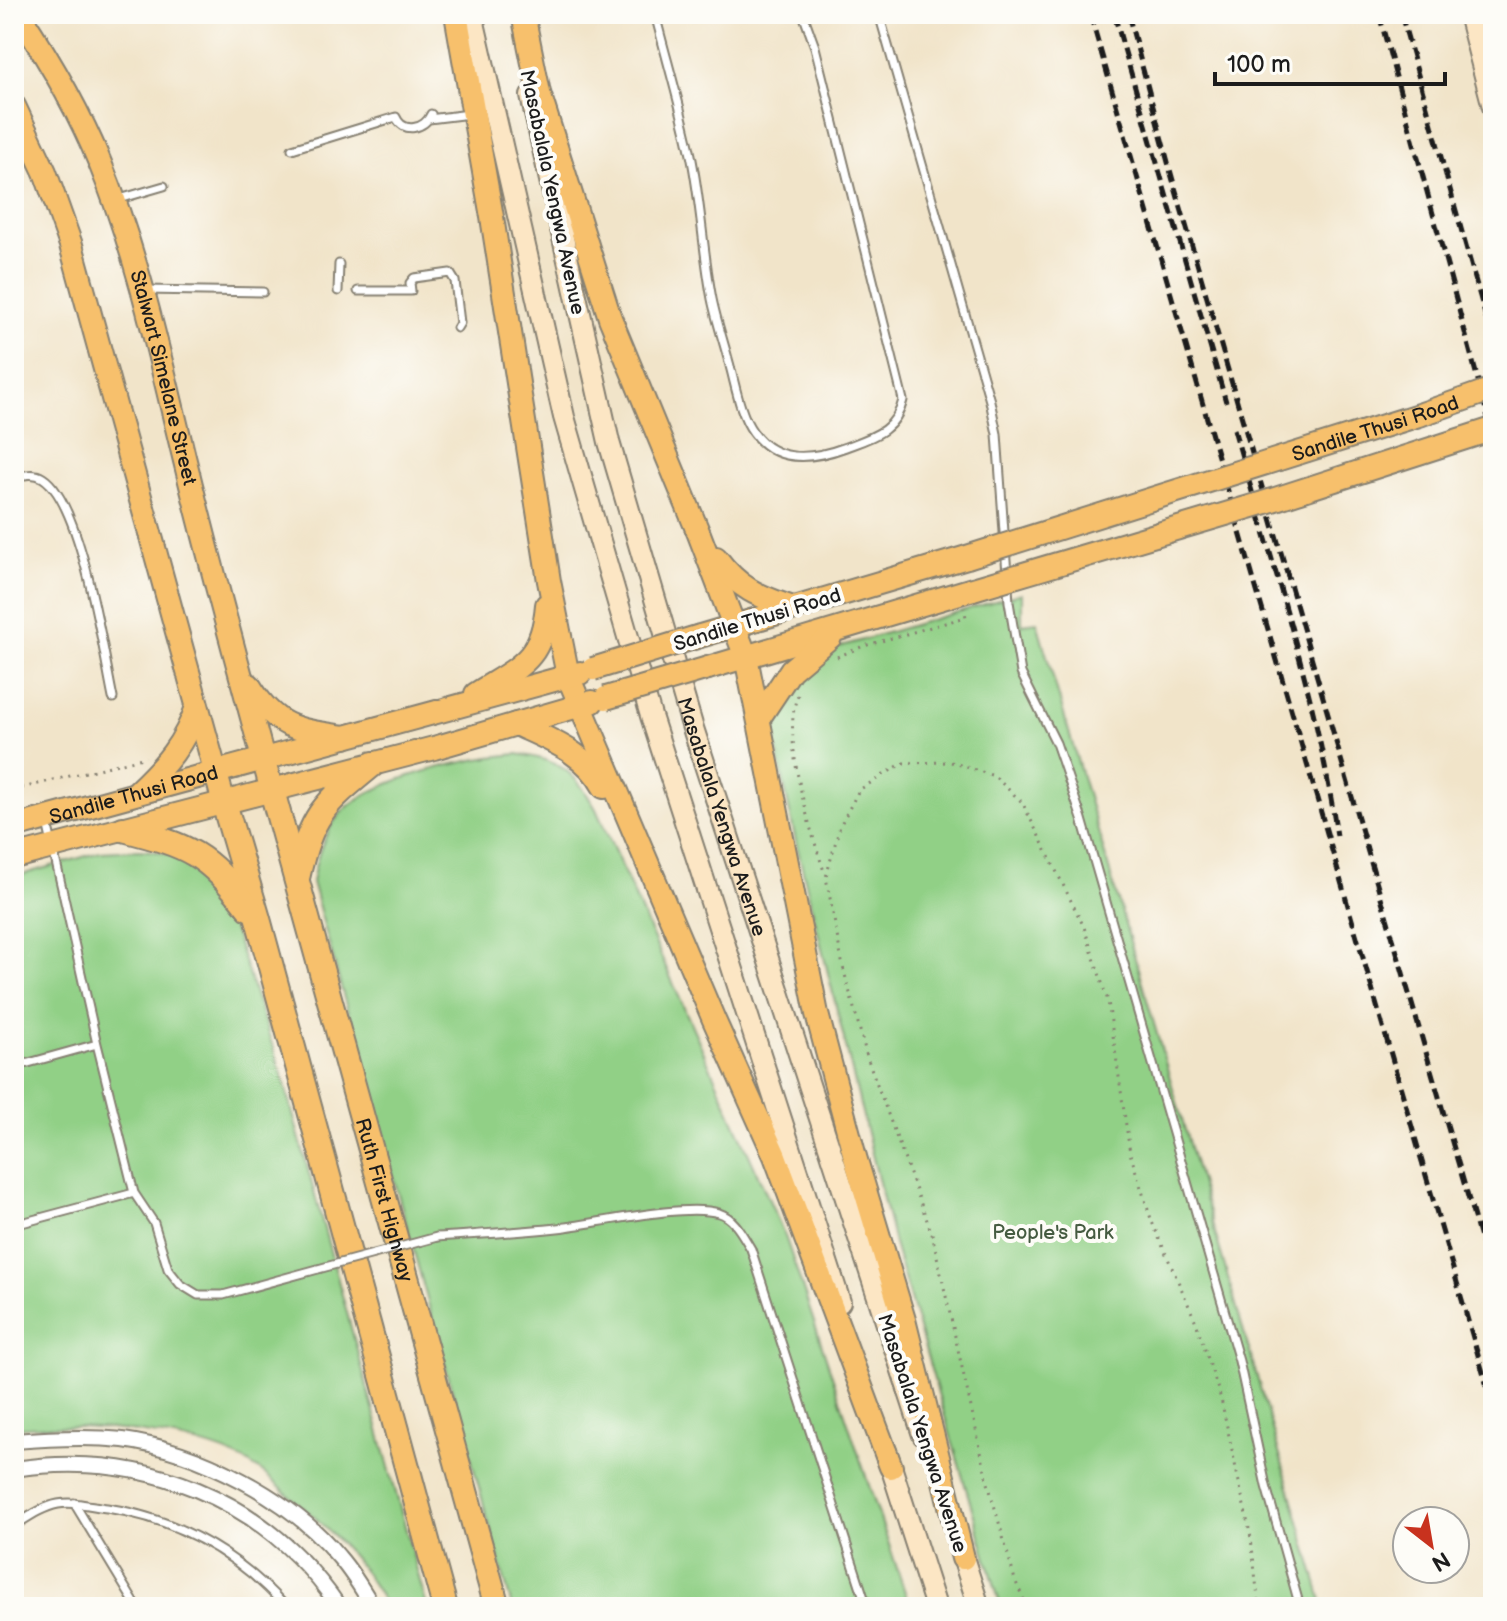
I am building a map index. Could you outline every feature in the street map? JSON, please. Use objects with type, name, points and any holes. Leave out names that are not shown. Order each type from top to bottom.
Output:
[{"type":"highway","points":[[297,881],[312,826],[321,811],[373,764]]},
{"type":"highway","name":"Ruth First Highway","points":[[272,791],[497,1607]]},
{"type":"highway","points":[[224,803],[445,1607]]},
{"type":"highway","points":[[123,829],[182,846],[202,857],[225,877],[258,919]]},
{"type":"main road","name":"Stalwart Simelane Street","points":[[19,14],[66,94],[115,200],[142,290],[202,531],[272,791]]},
{"type":"main road","points":[[456,14],[549,581],[568,676],[775,1156],[891,1467]]},
{"type":"main road","name":"Masabalala Yengwa Avenue","points":[[472,14],[564,417],[590,507],[651,716],[790,1142],[936,1607]]},
{"type":"main road","name":"Masabalala Yengwa Avenue","points":[[514,14],[609,442],[692,725],[979,1607]]},
{"type":"main road","points":[[523,14],[539,93],[605,303],[746,657],[817,1014],[855,1157],[904,1320],[963,1558]]},
{"type":"main road","points":[[1471,18],[1493,107]]},
{"type":"main road","points":[[14,106],[45,172],[71,245],[224,803]]},
{"type":"main road","name":"Sandile Thusi Road","points":[[14,827],[593,669],[967,557],[1493,389]]},
{"type":"main road","name":"Sandile Thusi Road","points":[[14,857],[373,764],[606,698],[1263,503],[1493,429]]},
{"type":"main road","points":[[699,534],[738,583],[757,596],[793,608]]},
{"type":"main road","points":[[455,708],[513,671],[533,653],[544,631],[549,581]]},
{"type":"main road","points":[[759,718],[791,670],[840,629]]},
{"type":"main road","points":[[240,670],[260,703],[286,725],[345,737]]},
{"type":"main road","points":[[137,792],[177,751],[197,707]]},
{"type":"main road","points":[[516,724],[574,752],[589,765],[649,868]]},
{"type":"street","points":[[1471,18],[1492,14]]},
{"type":"street","points":[[14,1441],[66,1437],[124,1440],[184,1454],[261,1491],[292,1513],[338,1555],[373,1607]]},
{"type":"street","points":[[14,1469],[74,1464],[106,1466],[180,1482],[216,1497],[278,1539],[307,1566],[339,1607]]},
{"type":"lane","points":[[655,14],[691,154],[712,299],[735,388],[752,431],[781,454],[800,459],[827,455],[879,435],[891,426],[903,400],[811,30],[803,14]]},
{"type":"lane","points":[[879,14],[990,401],[997,434],[1009,602],[1021,673],[1056,743],[1082,819],[1239,1361],[1266,1486],[1300,1607]]},
{"type":"lane","points":[[292,149],[396,117],[398,124],[414,128],[430,116],[474,114]]},
{"type":"lane","points":[[115,200],[164,186]]},
{"type":"lane","points":[[338,291],[339,264]]},
{"type":"lane","points":[[358,291],[411,291],[410,283],[414,278],[450,273],[455,281],[460,323],[457,328]]},
{"type":"lane","points":[[142,290],[263,292]]},
{"type":"lane","points":[[14,478],[40,475],[55,487],[70,518],[87,578],[113,698]]},
{"type":"lane","points":[[46,818],[134,1193],[150,1213],[168,1269],[180,1284],[198,1295],[223,1295],[437,1237],[563,1227],[668,1212],[709,1211],[723,1214],[735,1224],[751,1249],[867,1607]]},
{"type":"lane","points":[[14,1067],[97,1044]]},
{"type":"lane","points":[[14,1225],[134,1193]]},
{"type":"lane","points":[[14,1526],[56,1505],[74,1503],[122,1510],[155,1519],[218,1547],[240,1563],[286,1607]]},
{"type":"lane","points":[[74,1503],[137,1607]]},
{"type":"path","points":[[828,661],[864,646],[966,617],[967,591]]},
{"type":"path","points":[[802,688],[796,699],[793,729],[797,765],[811,832],[826,877],[843,967],[867,1057],[932,1234],[988,1483],[1015,1580],[1027,1607]]},
{"type":"path","points":[[14,790],[136,760],[165,749],[177,751]]},
{"type":"path","points":[[826,877],[840,826],[859,790],[903,763],[951,762],[994,776],[1022,802],[1084,927],[1108,1001],[1130,1153],[1152,1222],[1196,1322],[1221,1399],[1251,1538],[1259,1607]]},
{"type":"green space","name":"People's Park","points":[[1022,593],[1022,624],[1037,622],[1324,1607],[1001,1607],[894,1244],[796,842],[777,750],[773,711],[793,678],[822,652]]},
{"type":"green space","points":[[517,754],[545,760],[565,770],[581,786],[596,809],[785,1236],[910,1607],[512,1607],[312,882],[318,855],[329,829],[355,801],[398,780],[423,772]]},
{"type":"green space","points":[[139,850],[169,854],[192,864],[210,882],[226,908],[282,1074],[427,1607],[386,1607],[367,1575],[332,1534],[267,1475],[235,1456],[206,1446],[140,1432],[72,1427],[14,1428],[14,877],[100,852]]},
{"type":"railway","points":[[1090,14],[1493,1407]]},
{"type":"railway","points":[[1114,14],[1226,402]]},
{"type":"railway","points":[[1128,14],[1172,177],[1493,1283]]},
{"type":"railway","points":[[1379,14],[1493,436]]},
{"type":"railway","points":[[1401,14],[1493,343]]},
{"type":"railway","points":[[1234,429],[1306,682],[1337,836]]}]
